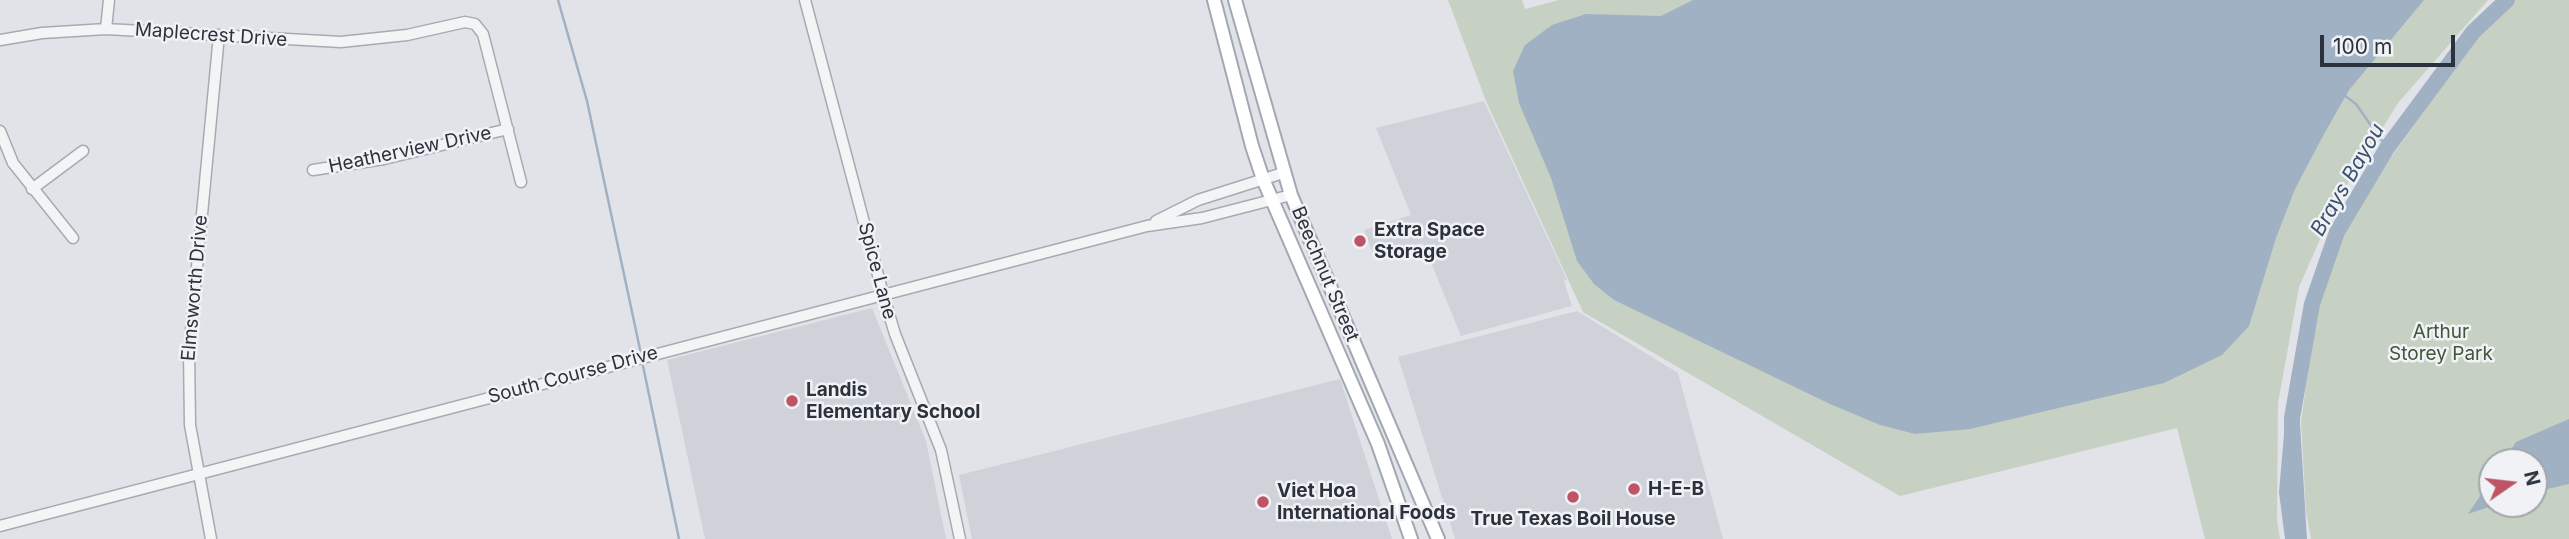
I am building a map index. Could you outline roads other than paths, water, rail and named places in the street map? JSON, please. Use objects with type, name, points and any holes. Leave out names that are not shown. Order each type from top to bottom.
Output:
[{"type":"main road","name":"Beechnut Street","points":[[1214,0],[1252,146],[1263,178],[1352,382],[1411,539]]},
{"type":"main road","name":"Beechnut Street","points":[[1235,0],[1291,195],[1438,539]]},
{"type":"main road","points":[[1352,382],[1368,373]]},
{"type":"main road","points":[[1407,524],[1430,516]]},
{"type":"street","points":[[106,29],[108,0]]},
{"type":"street","name":"Spice Lane","points":[[805,0],[895,334],[941,450],[960,539]]},
{"type":"street","name":"Maplecrest Drive","points":[[0,40],[42,33],[106,29],[341,42],[422,32],[466,22],[475,24],[483,34],[508,129]]},
{"type":"street","name":"Elmsworth Drive","points":[[211,539],[201,472],[190,425],[189,351],[219,35]]},
{"type":"street","points":[[508,129],[521,183]]},
{"type":"street","name":"Heatherview Drive","points":[[313,170],[384,159],[508,129]]},
{"type":"street","points":[[0,131],[13,163],[73,238]]},
{"type":"street","points":[[32,189],[83,151]]},
{"type":"street","name":"South Course Drive","points":[[1147,226],[1198,200],[1283,173]]},
{"type":"street","name":"South Course Drive","points":[[0,526],[1147,226],[1202,218],[1291,195]]},
{"type":"water","points":[[1693,0],[2424,0],[2349,90],[2295,189],[2276,238],[2249,326],[2222,355],[2164,383],[1970,429],[1915,434],[1880,425],[1830,404],[1614,300],[1594,284],[1577,261],[1551,178],[1519,103],[1513,71],[1525,45],[1552,25],[1586,14],[1661,16]]},
{"type":"water","points":[[2569,419],[2569,484],[2548,489],[2548,448],[2512,448],[2516,442]]},
{"type":"water","points":[[2285,423],[2300,424],[2307,539],[2285,539],[2279,492]]},
{"type":"water","points":[[2478,499],[2478,511],[2468,514]]},
{"type":"waterway","points":[[558,0],[587,101],[641,354]]},
{"type":"waterway","name":"Brays Bayou","points":[[2292,442],[2292,418],[2312,304],[2337,232],[2387,148],[2473,32],[2507,0]]},
{"type":"waterway","points":[[2344,95],[2356,104],[2387,148]]},
{"type":"waterway","points":[[642,361],[679,539]]},
{"type":"place","name":"Extra Space Storage","points":[[1360,241]]},
{"type":"place","name":"Landis Elementary School","points":[[792,401]]},
{"type":"place","name":"H-E-B","points":[[1634,489]]},
{"type":"place","name":"True Texas Boil House","points":[[1573,497]]},
{"type":"place","name":"Viet Hoa International Foods","points":[[1263,502]]},
{"type":"park label","name":"Arthur Storey Park","points":[[2441,343]]}]
